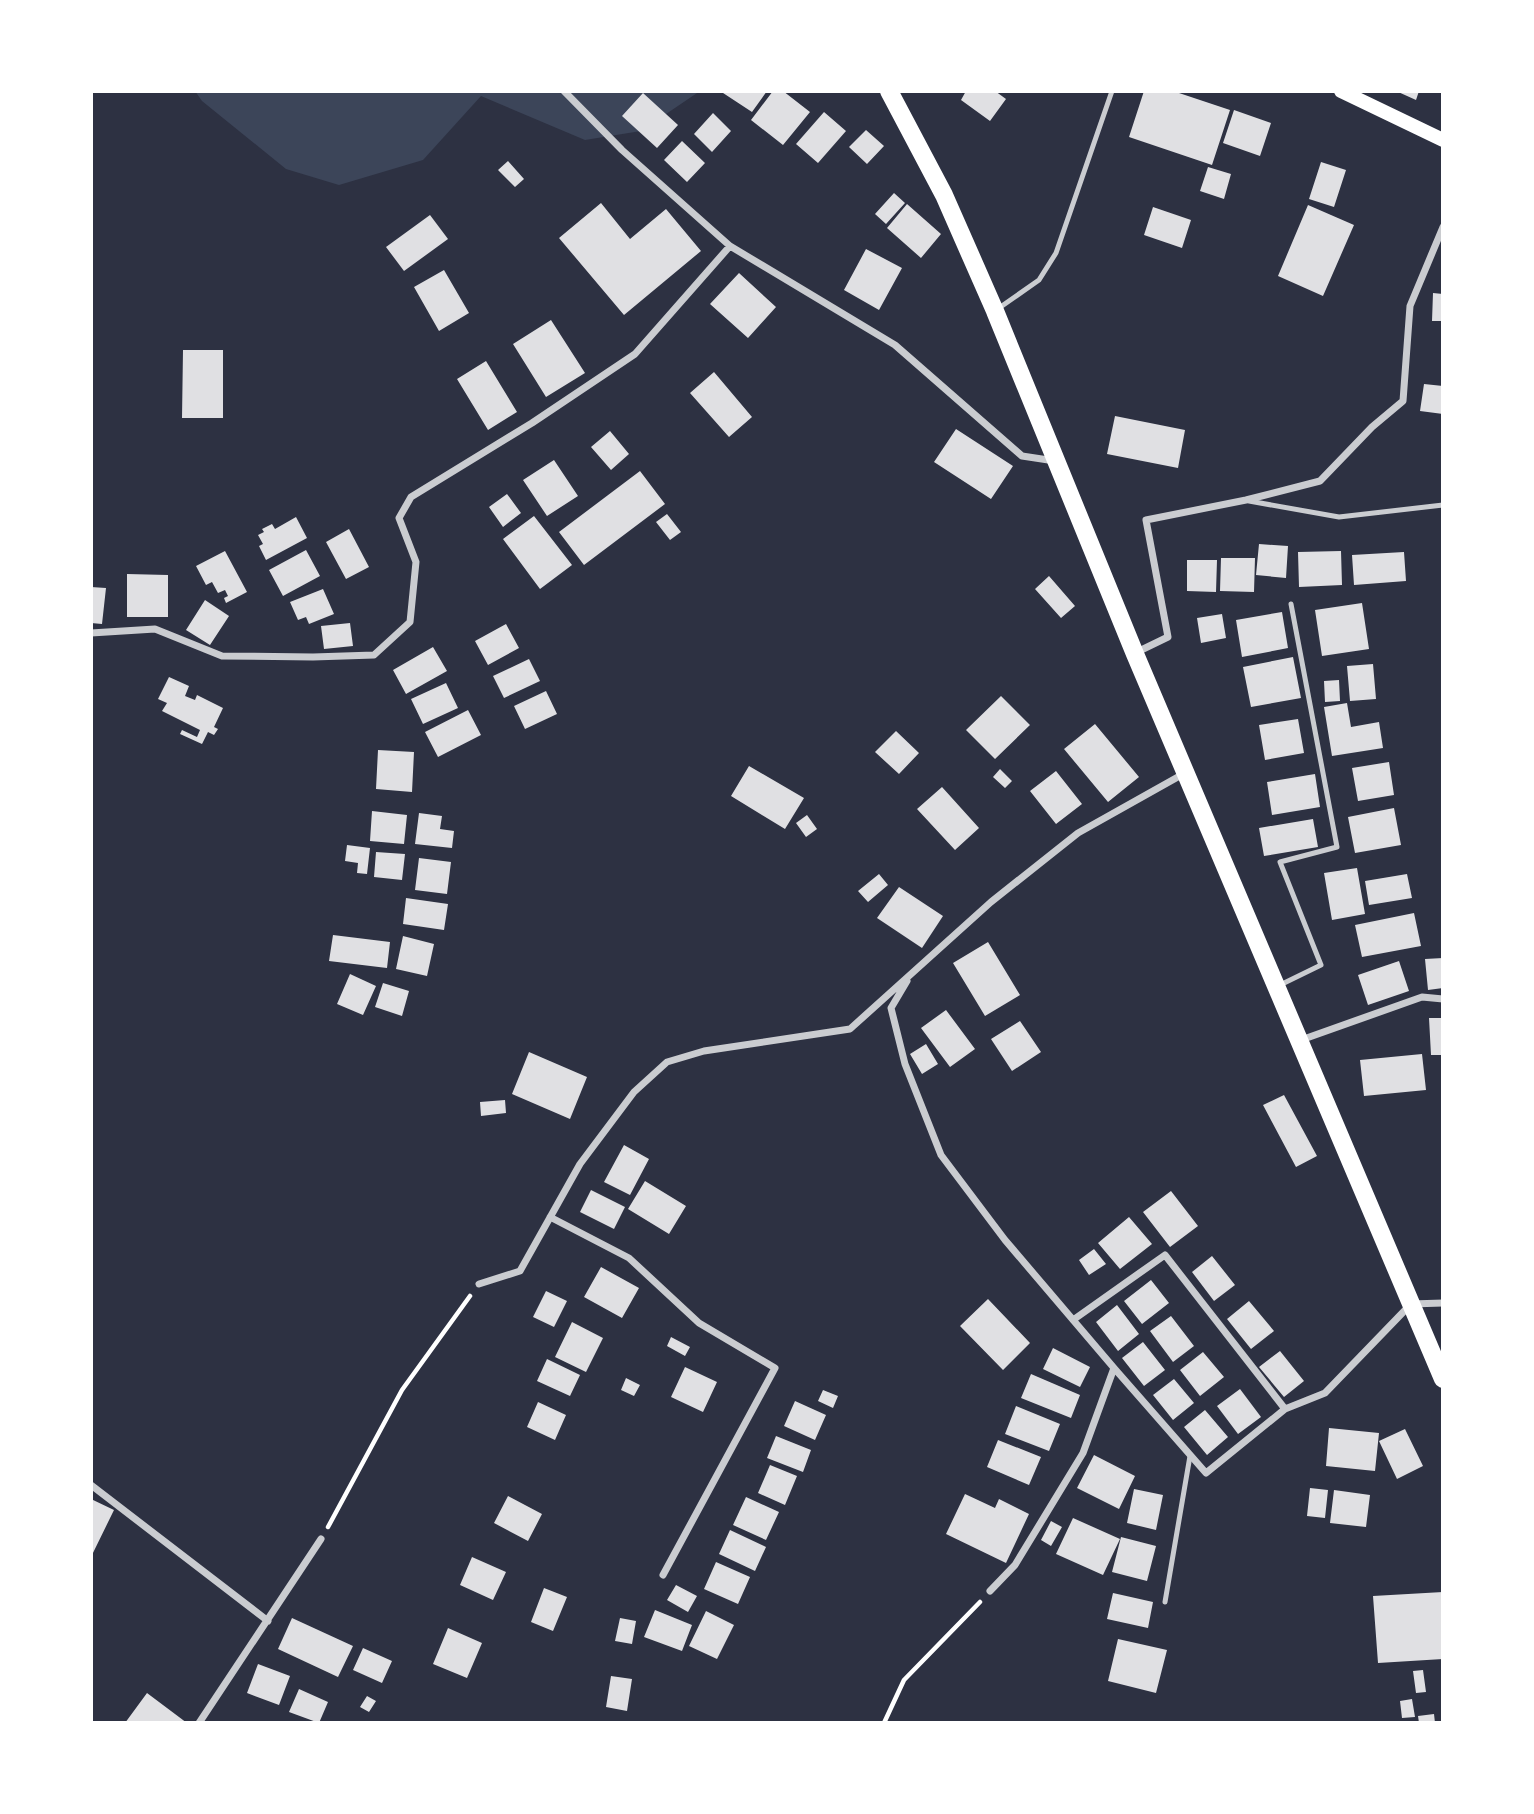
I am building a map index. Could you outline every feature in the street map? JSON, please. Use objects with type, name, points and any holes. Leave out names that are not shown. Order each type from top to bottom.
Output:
[{"type":"highway","points":[[889,91],[944,195],[995,311],[1135,653],[1443,1379]]},
{"type":"main road","points":[[1341,91],[1443,140]]},
{"type":"street","points":[[564,91],[622,150],[730,246],[895,345],[1022,456],[1058,462]]},
{"type":"street","points":[[1135,653],[1168,637],[1146,520],[1246,500],[1320,481],[1372,427],[1403,401],[1410,306],[1443,227]]},
{"type":"street","points":[[91,633],[155,629],[222,656],[374,655],[410,622],[416,562],[399,517],[411,497],[533,423],[635,354],[730,246]]},
{"type":"street","points":[[479,1284],[520,1271],[580,1164],[634,1092],[667,1062],[704,1051],[850,1029],[991,902],[1078,833],[1186,772]]},
{"type":"street","points":[[911,975],[891,1008],[905,1064],[941,1155],[1005,1240],[1206,1473],[1285,1409],[1325,1393],[1411,1304],[1443,1303]]},
{"type":"street","points":[[1300,1041],[1422,997],[1443,999]]},
{"type":"street","points":[[550,1217],[629,1258],[699,1323],[775,1368],[663,1575]]},
{"type":"street","points":[[1073,1320],[1165,1255],[1285,1409]]},
{"type":"street","points":[[990,1591],[1014,1565],[1083,1453],[1114,1368]]},
{"type":"street","points":[[91,1485],[268,1621]]},
{"type":"street","points":[[199,1723],[321,1539]]},
{"type":"lane","points":[[995,311],[1039,280],[1056,253],[1112,91]]},
{"type":"lane","points":[[1246,500],[1339,517],[1443,505]]},
{"type":"lane","points":[[1277,986],[1321,965],[1280,863],[1337,846],[1292,604]]},
{"type":"lane","points":[[1165,1602],[1191,1455]]},
{"type":"path","points":[[321,1539],[402,1390],[479,1284]]},
{"type":"path","points":[[884,1723],[904,1680],[990,1591]]},
{"type":"shaded area","points":[[195,91],[700,91],[641,131],[585,140],[481,96],[423,160],[339,185],[286,169],[202,101]]},
{"type":"building","points":[[720,91],[767,91],[752,112]]},
{"type":"building","points":[[773,91],[783,91],[810,112],[783,145],[751,120]]},
{"type":"building","points":[[966,91],[995,91],[1006,99],[990,121],[961,100]]},
{"type":"building","points":[[1144,91],[1173,91],[1230,110],[1212,165],[1129,137]]},
{"type":"building","points":[[1396,91],[1419,91],[1416,100]]},
{"type":"building","points":[[643,93],[678,125],[657,148],[622,116]]},
{"type":"building","points":[[1234,110],[1271,123],[1260,156],[1223,143]]},
{"type":"building","points":[[824,112],[846,131],[818,163],[796,144]]},
{"type":"building","points":[[713,113],[731,131],[712,152],[694,134]]},
{"type":"building","points":[[866,130],[884,146],[867,164],[849,147]]},
{"type":"building","points":[[682,141],[705,163],[687,182],[664,160]]},
{"type":"building","points":[[508,161],[524,179],[515,187],[498,170]]},
{"type":"building","points":[[1321,162],[1346,170],[1334,207],[1309,199]]},
{"type":"building","points":[[1208,167],[1231,174],[1224,199],[1200,191]]},
{"type":"building","points":[[894,193],[905,203],[886,224],[875,214]]},
{"type":"building","points":[[601,203],[630,239],[666,209],[701,251],[624,315],[559,238]]},
{"type":"building","points":[[907,204],[941,234],[921,258],[887,228]]},
{"type":"building","points":[[1308,205],[1354,225],[1323,296],[1278,276]]},
{"type":"building","points":[[1153,207],[1191,220],[1182,248],[1144,235]]},
{"type":"building","points":[[430,215],[448,239],[404,271],[386,247]]},
{"type":"building","points":[[866,249],[902,268],[879,310],[844,290]]},
{"type":"building","points":[[444,270],[469,313],[439,331],[414,287]]},
{"type":"building","points":[[739,273],[776,307],[748,338],[710,304]]},
{"type":"building","points":[[1433,293],[1443,294],[1443,321],[1432,321]]},
{"type":"building","points":[[551,320],[585,373],[546,397],[513,344]]},
{"type":"building","points":[[183,350],[223,350],[223,418],[182,418]]},
{"type":"building","points":[[486,361],[517,412],[488,430],[457,379]]},
{"type":"building","points":[[714,372],[752,417],[729,437],[690,393]]},
{"type":"building","points":[[1424,384],[1443,386],[1443,414],[1420,411]]},
{"type":"building","points":[[1115,416],[1185,430],[1178,468],[1107,454]]},
{"type":"building","points":[[956,429],[1013,466],[991,499],[934,462]]},
{"type":"building","points":[[610,431],[629,454],[611,470],[591,447]]},
{"type":"building","points":[[554,460],[578,496],[547,516],[523,480]]},
{"type":"building","points":[[640,471],[665,504],[584,565],[559,532]]},
{"type":"building","points":[[507,494],[521,513],[503,527],[489,507]]},
{"type":"building","points":[[667,514],[681,532],[670,540],[656,522]]},
{"type":"building","points":[[534,516],[572,565],[540,589],[503,539]]},
{"type":"building","points":[[296,517],[307,538],[266,560],[259,546],[263,544],[258,535],[264,532],[262,529],[272,524],[275,529]]},
{"type":"building","points":[[349,529],[369,567],[346,579],[326,542]]},
{"type":"building","points":[[1259,544],[1288,546],[1286,578],[1256,575]]},
{"type":"building","points":[[306,550],[320,576],[283,596],[269,570]]},
{"type":"building","points":[[225,551],[247,592],[226,603],[224,598],[228,596],[225,590],[218,593],[212,582],[206,585],[196,566]]},
{"type":"building","points":[[1341,551],[1342,585],[1299,587],[1298,552]]},
{"type":"building","points":[[1404,552],[1406,581],[1354,585],[1352,555]]},
{"type":"building","points":[[1221,558],[1255,558],[1254,592],[1220,591]]},
{"type":"building","points":[[1187,560],[1217,560],[1216,592],[1187,591]]},
{"type":"building","points":[[127,574],[168,575],[168,617],[127,617]]},
{"type":"building","points":[[1049,576],[1075,606],[1061,618],[1035,589]]},
{"type":"building","points":[[91,587],[106,588],[102,624],[91,623]]},
{"type":"building","points":[[323,589],[334,614],[309,624],[306,617],[298,620],[290,602]]},
{"type":"building","points":[[205,600],[229,616],[210,645],[186,630]]},
{"type":"building","points":[[1362,603],[1369,649],[1322,656],[1315,610]]},
{"type":"building","points":[[1282,612],[1288,648],[1242,657],[1236,620]]},
{"type":"building","points":[[1222,614],[1226,638],[1201,643],[1197,618]]},
{"type":"building","points":[[350,623],[353,646],[324,649],[321,626]]},
{"type":"building","points":[[506,624],[519,648],[488,665],[475,641]]},
{"type":"building","points":[[433,647],[447,671],[406,694],[393,670]]},
{"type":"building","points":[[1293,657],[1301,698],[1251,707],[1243,667]]},
{"type":"building","points":[[529,659],[540,681],[504,698],[493,676]]},
{"type":"building","points":[[1373,664],[1376,699],[1350,701],[1347,666]]},
{"type":"building","points":[[169,677],[189,686],[185,696],[195,700],[197,695],[223,708],[214,727],[218,729],[214,735],[208,732],[202,744],[180,734],[182,730],[197,737],[200,730],[162,711],[167,703],[158,699]]},
{"type":"building","points":[[1339,680],[1340,701],[1325,702],[1324,681]]},
{"type":"building","points":[[446,683],[458,708],[423,724],[411,699]]},
{"type":"building","points":[[546,691],[557,714],[525,729],[514,706]]},
{"type":"building","points":[[1001,696],[1030,725],[995,759],[966,730]]},
{"type":"building","points":[[1347,703],[1351,727],[1379,722],[1383,748],[1332,756],[1324,707]]},
{"type":"building","points":[[468,710],[481,735],[438,757],[425,732]]},
{"type":"building","points":[[1298,719],[1304,753],[1265,760],[1259,725]]},
{"type":"building","points":[[1095,724],[1139,777],[1108,802],[1064,749]]},
{"type":"building","points":[[896,731],[919,753],[899,774],[875,752]]},
{"type":"building","points":[[378,750],[414,752],[412,792],[376,789]]},
{"type":"building","points":[[1389,762],[1394,795],[1358,801],[1352,768]]},
{"type":"building","points":[[749,766],[804,798],[785,829],[731,796]]},
{"type":"building","points":[[1000,769],[1012,781],[1005,788],[993,777]]},
{"type":"building","points":[[1056,771],[1082,804],[1056,824],[1030,791]]},
{"type":"building","points":[[1315,774],[1320,807],[1272,815],[1267,782]]},
{"type":"building","points":[[942,787],[979,828],[955,850],[917,809]]},
{"type":"building","points":[[1394,808],[1401,845],[1355,853],[1348,817]]},
{"type":"building","points":[[372,811],[407,815],[404,844],[370,841]]},
{"type":"building","points":[[419,813],[442,816],[440,829],[454,831],[452,848],[415,844]]},
{"type":"building","points":[[807,815],[817,829],[806,837],[796,823]]},
{"type":"building","points":[[1313,819],[1318,847],[1264,856],[1259,828]]},
{"type":"building","points":[[347,845],[370,848],[367,874],[357,873],[358,863],[345,861]]},
{"type":"building","points":[[376,852],[405,854],[402,880],[374,877]]},
{"type":"building","points":[[419,858],[451,862],[447,894],[415,890]]},
{"type":"building","points":[[1357,868],[1365,914],[1332,920],[1324,873]]},
{"type":"building","points":[[879,874],[888,885],[868,902],[858,891]]},
{"type":"building","points":[[1407,874],[1412,898],[1369,905],[1365,881]]},
{"type":"building","points":[[899,887],[943,916],[922,948],[877,918]]},
{"type":"building","points":[[406,898],[448,904],[444,930],[403,924]]},
{"type":"building","points":[[1414,913],[1421,946],[1362,957],[1355,925]]},
{"type":"building","points":[[333,935],[390,942],[387,968],[329,961]]},
{"type":"building","points":[[403,936],[434,944],[427,976],[396,969]]},
{"type":"building","points":[[988,942],[1020,995],[985,1016],[953,963]]},
{"type":"building","points":[[1443,958],[1443,988],[1428,990],[1425,959]]},
{"type":"building","points":[[1399,961],[1409,991],[1368,1005],[1358,975]]},
{"type":"building","points":[[350,974],[376,986],[363,1015],[337,1004]]},
{"type":"building","points":[[383,983],[409,991],[402,1016],[375,1007]]},
{"type":"building","points":[[946,1010],[975,1049],[950,1067],[921,1028]]},
{"type":"building","points":[[1429,1018],[1443,1018],[1443,1055],[1431,1055]]},
{"type":"building","points":[[1020,1021],[1041,1052],[1012,1071],[991,1039]]},
{"type":"building","points":[[926,1044],[938,1064],[922,1074],[910,1054]]},
{"type":"building","points":[[529,1052],[587,1077],[570,1119],[512,1094]]},
{"type":"building","points":[[1422,1054],[1426,1090],[1364,1096],[1360,1060]]},
{"type":"building","points":[[1284,1095],[1317,1156],[1296,1167],[1263,1105]]},
{"type":"building","points":[[505,1100],[506,1113],[481,1116],[480,1102]]},
{"type":"building","points":[[624,1145],[649,1159],[630,1195],[604,1182]]},
{"type":"building","points":[[645,1181],[686,1206],[669,1234],[628,1209]]},
{"type":"building","points":[[591,1190],[625,1207],[614,1229],[580,1212]]},
{"type":"building","points":[[1171,1191],[1198,1226],[1170,1247],[1143,1212]]},
{"type":"building","points":[[1129,1217],[1152,1244],[1120,1269],[1098,1243]]},
{"type":"building","points":[[1094,1249],[1106,1264],[1089,1275],[1079,1260]]},
{"type":"building","points":[[1212,1256],[1235,1285],[1214,1301],[1192,1272]]},
{"type":"building","points":[[601,1267],[639,1288],[622,1318],[584,1297]]},
{"type":"building","points":[[1151,1280],[1169,1303],[1142,1324],[1124,1301]]},
{"type":"building","points":[[546,1291],[567,1301],[554,1327],[533,1317]]},
{"type":"building","points":[[988,1299],[1030,1343],[1003,1370],[960,1326]]},
{"type":"building","points":[[1249,1301],[1274,1331],[1251,1349],[1227,1319]]},
{"type":"building","points":[[1117,1305],[1139,1334],[1118,1351],[1096,1322]]},
{"type":"building","points":[[1171,1316],[1194,1346],[1173,1362],[1150,1331]]},
{"type":"building","points":[[572,1322],[603,1338],[586,1372],[555,1357]]},
{"type":"building","points":[[671,1337],[690,1347],[685,1356],[667,1346]]},
{"type":"building","points":[[1143,1342],[1165,1370],[1144,1386],[1122,1358]]},
{"type":"building","points":[[1053,1348],[1090,1367],[1080,1387],[1043,1369]]},
{"type":"building","points":[[1280,1351],[1304,1381],[1284,1397],[1259,1367]]},
{"type":"building","points":[[1203,1352],[1224,1377],[1200,1396],[1180,1370]]},
{"type":"building","points":[[547,1359],[580,1375],[570,1396],[537,1381]]},
{"type":"building","points":[[685,1367],[717,1382],[703,1412],[671,1397]]},
{"type":"building","points":[[1031,1374],[1080,1395],[1071,1418],[1021,1398]]},
{"type":"building","points":[[626,1378],[640,1385],[634,1396],[621,1390]]},
{"type":"building","points":[[1174,1379],[1194,1403],[1173,1420],[1153,1395]]},
{"type":"building","points":[[1240,1389],[1261,1417],[1238,1434],[1217,1406]]},
{"type":"building","points":[[823,1390],[838,1396],[833,1408],[818,1401]]},
{"type":"building","points":[[795,1401],[826,1415],[815,1440],[784,1426]]},
{"type":"building","points":[[538,1402],[566,1415],[555,1440],[527,1427]]},
{"type":"building","points":[[1016,1406],[1060,1424],[1049,1451],[1005,1434]]},
{"type":"building","points":[[1205,1410],[1228,1437],[1207,1455],[1184,1427]]},
{"type":"building","points":[[1329,1428],[1379,1433],[1375,1471],[1326,1466]]},
{"type":"building","points":[[1405,1429],[1423,1466],[1397,1479],[1379,1441]]},
{"type":"building","points":[[776,1436],[811,1450],[803,1472],[767,1458]]},
{"type":"building","points":[[998,1440],[1041,1457],[1029,1485],[987,1467]]},
{"type":"building","points":[[1094,1455],[1135,1476],[1119,1509],[1077,1488]]},
{"type":"building","points":[[770,1465],[797,1476],[785,1505],[758,1493]]},
{"type":"building","points":[[1310,1488],[1328,1490],[1325,1518],[1307,1516]]},
{"type":"building","points":[[1134,1489],[1163,1495],[1156,1530],[1127,1523]]},
{"type":"building","points":[[1334,1490],[1370,1495],[1366,1527],[1330,1523]]},
{"type":"building","points":[[965,1494],[995,1508],[999,1499],[1029,1514],[1006,1563],[946,1534]]},
{"type":"building","points":[[508,1496],[542,1514],[528,1541],[494,1523]]},
{"type":"building","points":[[746,1497],[779,1512],[766,1540],[733,1525]]},
{"type":"building","points":[[91,1499],[114,1510],[91,1557]]},
{"type":"building","points":[[1073,1518],[1120,1539],[1103,1575],[1056,1554]]},
{"type":"building","points":[[1051,1521],[1062,1527],[1051,1546],[1041,1540]]},
{"type":"building","points":[[730,1530],[766,1547],[755,1571],[719,1554]]},
{"type":"building","points":[[1121,1537],[1156,1546],[1147,1581],[1112,1572]]},
{"type":"building","points":[[472,1557],[506,1572],[493,1600],[460,1585]]},
{"type":"building","points":[[716,1562],[750,1577],[738,1604],[704,1589]]},
{"type":"building","points":[[676,1585],[697,1596],[688,1612],[667,1600]]},
{"type":"building","points":[[544,1588],[567,1597],[553,1631],[531,1622]]},
{"type":"building","points":[[1443,1592],[1443,1659],[1378,1663],[1373,1596]]},
{"type":"building","points":[[1113,1593],[1153,1602],[1148,1628],[1107,1619]]},
{"type":"building","points":[[655,1610],[692,1625],[682,1651],[644,1637]]},
{"type":"building","points":[[706,1611],[734,1625],[717,1659],[689,1646]]},
{"type":"building","points":[[292,1618],[353,1646],[338,1677],[278,1649]]},
{"type":"building","points":[[620,1618],[636,1621],[632,1644],[615,1641]]},
{"type":"building","points":[[448,1628],[482,1643],[467,1678],[433,1664]]},
{"type":"building","points":[[1118,1639],[1167,1650],[1156,1693],[1108,1681]]},
{"type":"building","points":[[363,1648],[392,1661],[382,1683],[353,1670]]},
{"type":"building","points":[[258,1664],[290,1676],[279,1705],[247,1693]]},
{"type":"building","points":[[1423,1670],[1426,1692],[1416,1693],[1413,1671]]},
{"type":"building","points":[[611,1676],[632,1679],[627,1711],[606,1707]]},
{"type":"building","points":[[299,1689],[328,1702],[319,1723],[289,1712]]},
{"type":"building","points":[[147,1693],[187,1723],[125,1723]]},
{"type":"building","points":[[367,1696],[376,1701],[369,1712],[360,1707]]},
{"type":"building","points":[[1412,1699],[1415,1717],[1402,1718],[1400,1701]]},
{"type":"building","points":[[1434,1714],[1435,1723],[1419,1723],[1418,1716]]}]
